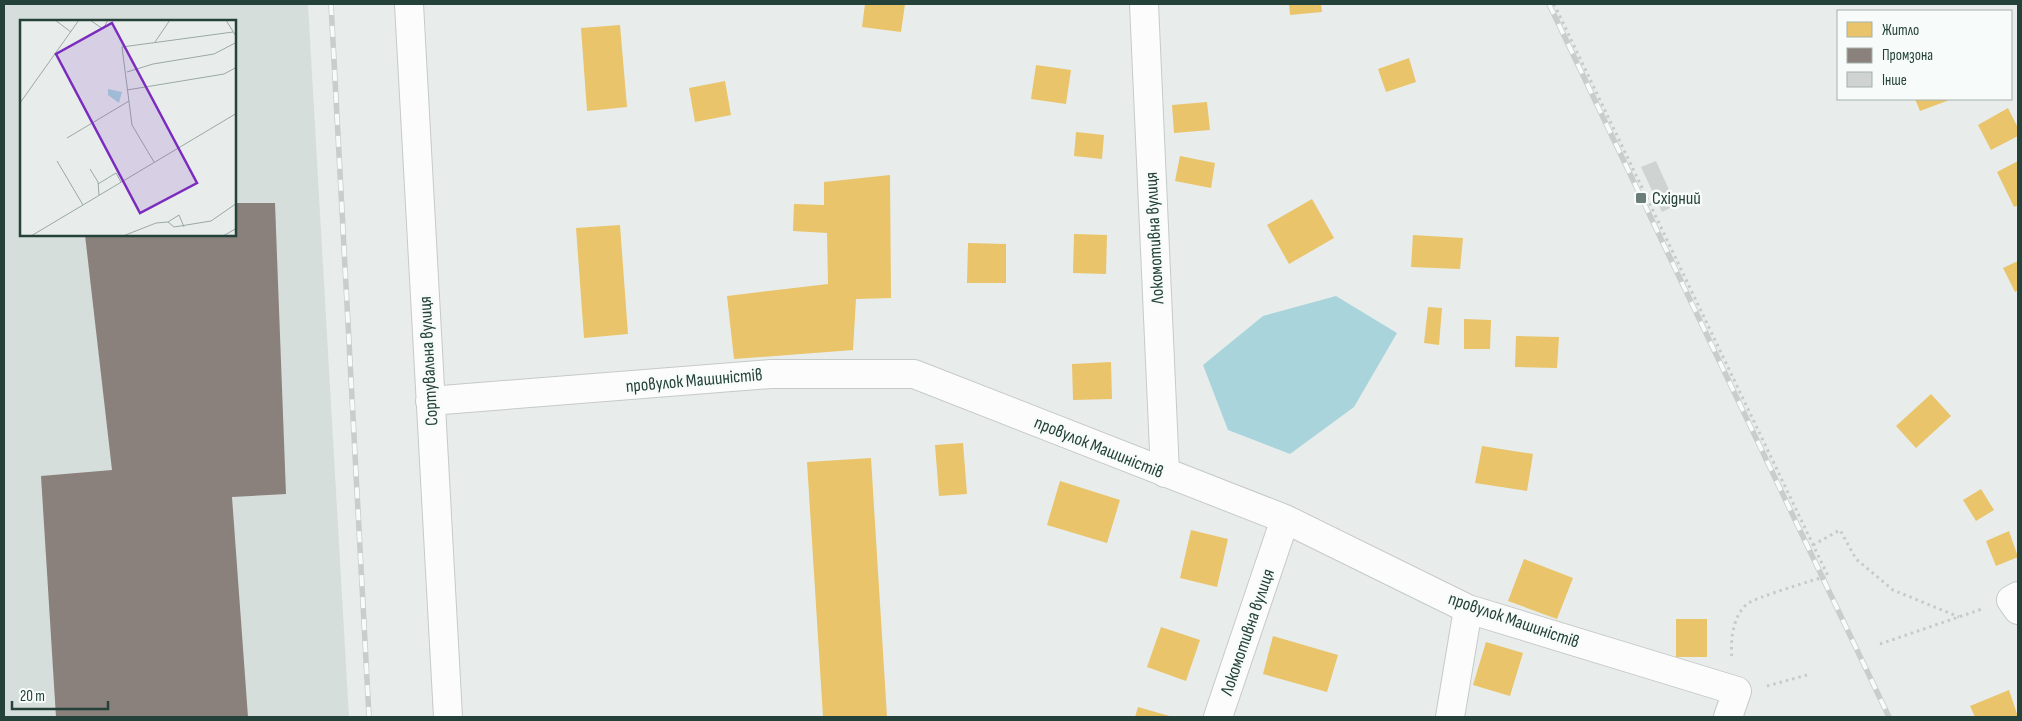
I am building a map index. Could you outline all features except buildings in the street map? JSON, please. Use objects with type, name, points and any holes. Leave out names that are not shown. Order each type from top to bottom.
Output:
[{"type":"street","name":"Сортувальна вулиця","points":[[409,4],[448,717]]},
{"type":"street","name":"Локомотивна вулиця","points":[[1144,4],[1165,473]]},
{"type":"street","name":"провулок Машиністів","points":[[430,401],[771,374],[914,374],[1285,519],[1468,609],[1737,691]]},
{"type":"street","name":"Локомотивна вулиця","points":[[1218,717],[1285,519]]},
{"type":"street","points":[[1450,717],[1468,609]]},
{"type":"street","points":[[1728,717],[1737,691]]},
{"type":"path","points":[[1554,4],[1828,576],[1748,603],[1737,616],[1730,645],[1737,691],[1807,675]]},
{"type":"path","points":[[1813,545],[1840,530],[1856,559],[1893,590],[1958,617]]},
{"type":"path","points":[[1880,644],[1958,617],[2016,602]]},
{"type":"shaded area","points":[[4,4],[308,4],[349,717],[4,717]]},
{"type":"water","points":[[1336,296],[1397,333],[1354,407],[1290,454],[1228,430],[1203,365],[1263,316]]},
{"type":"railway","points":[[331,4],[369,717]]},
{"type":"railway","points":[[1549,4],[1889,717]]},
{"type":"place","name":"Східний","points":[[1641,198]]}]
